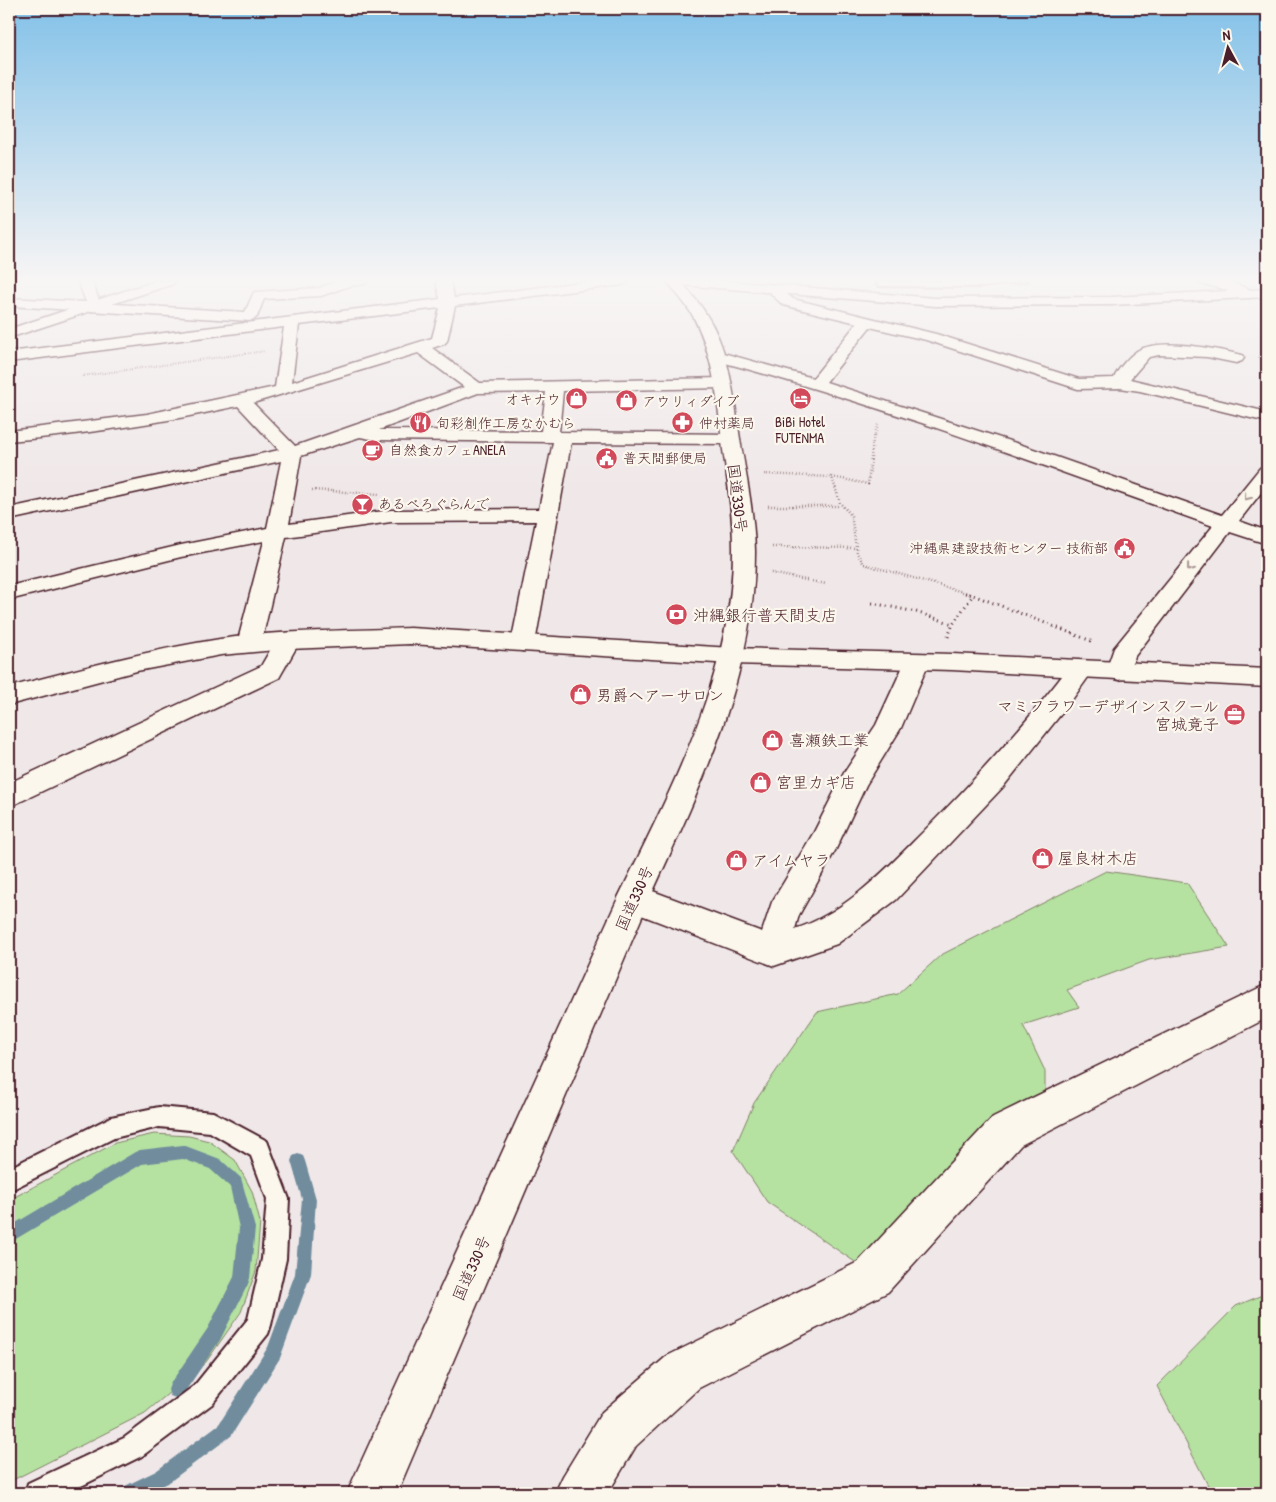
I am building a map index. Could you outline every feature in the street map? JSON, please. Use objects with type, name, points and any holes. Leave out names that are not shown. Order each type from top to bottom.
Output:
[{"type":"main road","points":[[9,357],[57,351]]},
{"type":"main road","points":[[283,390],[289,351]]},
{"type":"main road","points":[[9,436],[88,429],[242,401],[412,351]]},
{"type":"main road","points":[[426,351],[476,388]]},
{"type":"main road","name":"国道330号","points":[[372,1493],[634,898],[674,813],[707,731],[732,656],[744,548],[723,383],[714,351]]},
{"type":"main road","points":[[816,384],[843,351]]},
{"type":"main road","points":[[977,351],[1078,384],[1120,383],[1140,386],[1267,417]]},
{"type":"main road","points":[[1120,383],[1125,372],[1143,354],[1155,351]]},
{"type":"main road","points":[[1186,351],[1207,352],[1236,358]]},
{"type":"main road","points":[[716,356],[816,384],[1015,449],[1267,538]]},
{"type":"main road","points":[[9,514],[292,453],[360,431],[476,388],[723,383]]},
{"type":"main road","points":[[523,643],[547,515],[559,468],[555,387]]},
{"type":"main road","points":[[242,401],[292,453]]},
{"type":"main road","points":[[360,431],[376,435],[730,439]]},
{"type":"main road","points":[[249,644],[277,532],[292,453]]},
{"type":"main road","points":[[1119,671],[1123,654],[1267,472]]},
{"type":"main road","points":[[9,593],[181,551],[277,532],[391,516],[547,515]]},
{"type":"main road","points":[[9,696],[137,663],[249,644],[410,636],[732,656],[952,662],[1267,678]]},
{"type":"main road","points":[[9,796],[270,672],[288,641]]},
{"type":"main road","points":[[774,951],[783,912],[824,840],[854,781],[888,728],[918,662]]},
{"type":"main road","points":[[634,898],[774,951],[825,934],[885,890],[993,779],[1060,698],[1081,669]]},
{"type":"main road","points":[[580,1493],[619,1429],[683,1372],[873,1277],[1007,1131],[1267,1000]]},
{"type":"lane","points":[[9,1180],[111,1128],[159,1117],[213,1122],[259,1149],[278,1199],[274,1259],[259,1325],[203,1395],[133,1447],[38,1493]]},
{"type":"path","points":[[82,376],[267,351]]},
{"type":"path","points":[[736,474],[816,475],[868,484],[873,440],[880,420]]},
{"type":"path","points":[[832,477],[840,506],[851,515],[856,548],[864,564],[915,577],[973,596],[1092,641]]},
{"type":"path","points":[[284,490],[375,492],[383,496],[391,516]]},
{"type":"path","points":[[740,506],[840,506]]},
{"type":"path","points":[[744,548],[856,548]]},
{"type":"path","points":[[743,570],[783,574],[826,584]]},
{"type":"path","points":[[952,662],[947,642],[953,624],[973,596]]},
{"type":"path","points":[[872,602],[916,612],[953,624]]},
{"type":"green space","points":[[1106,871],[1187,883],[1229,947],[1149,960],[1067,990],[1079,1007],[1023,1025],[1045,1071],[1045,1096],[858,1264],[767,1202],[733,1151],[754,1103],[817,1012],[898,994],[941,955]]},
{"type":"green space","points":[[154,1134],[189,1136],[209,1141],[235,1160],[252,1191],[260,1222],[256,1271],[241,1312],[206,1362],[145,1413],[9,1482],[9,1200],[115,1143]]},
{"type":"green space","points":[[1267,1293],[1267,1493],[1212,1493],[1157,1386],[1236,1306]]},
{"type":"waterway","points":[[9,1235],[140,1157],[183,1152],[215,1164],[236,1183],[247,1228],[242,1278],[214,1334],[176,1390]]},
{"type":"waterway","points":[[129,1493],[162,1477],[225,1430],[274,1352],[303,1274],[309,1199],[298,1161]]},
{"type":"place","name":"オキナウ","points":[[577,399]]},
{"type":"place","name":"BiBi Hotel FUTENMA","points":[[800,399]]},
{"type":"place","name":"アウリィダイブ","points":[[626,401]]},
{"type":"place","name":"旬彩創作工房なかむら","points":[[420,423]]},
{"type":"place","name":"仲村薬局","points":[[683,423]]},
{"type":"place","name":"自然食カフェANELA","points":[[373,450]]},
{"type":"place","name":"普天間郵便局","points":[[607,458]]},
{"type":"place","name":"あるべろぐらんで","points":[[362,504]]},
{"type":"place","name":"沖縄県建設技術センター 技術部","points":[[1124,548]]},
{"type":"place","name":"沖縄銀行普天間支店","points":[[677,615]]},
{"type":"place","name":"男爵ヘアーサロン","points":[[580,695]]},
{"type":"place","name":"マミフラワーデザインスクール 宮城竟子","points":[[1235,715]]},
{"type":"place","name":"喜瀬鉄工業","points":[[773,740]]},
{"type":"place","name":"宮里カギ店","points":[[760,782]]},
{"type":"place","name":"屋良材木店","points":[[1042,858]]},
{"type":"place","name":"アイムヤラ","points":[[736,860]]}]
